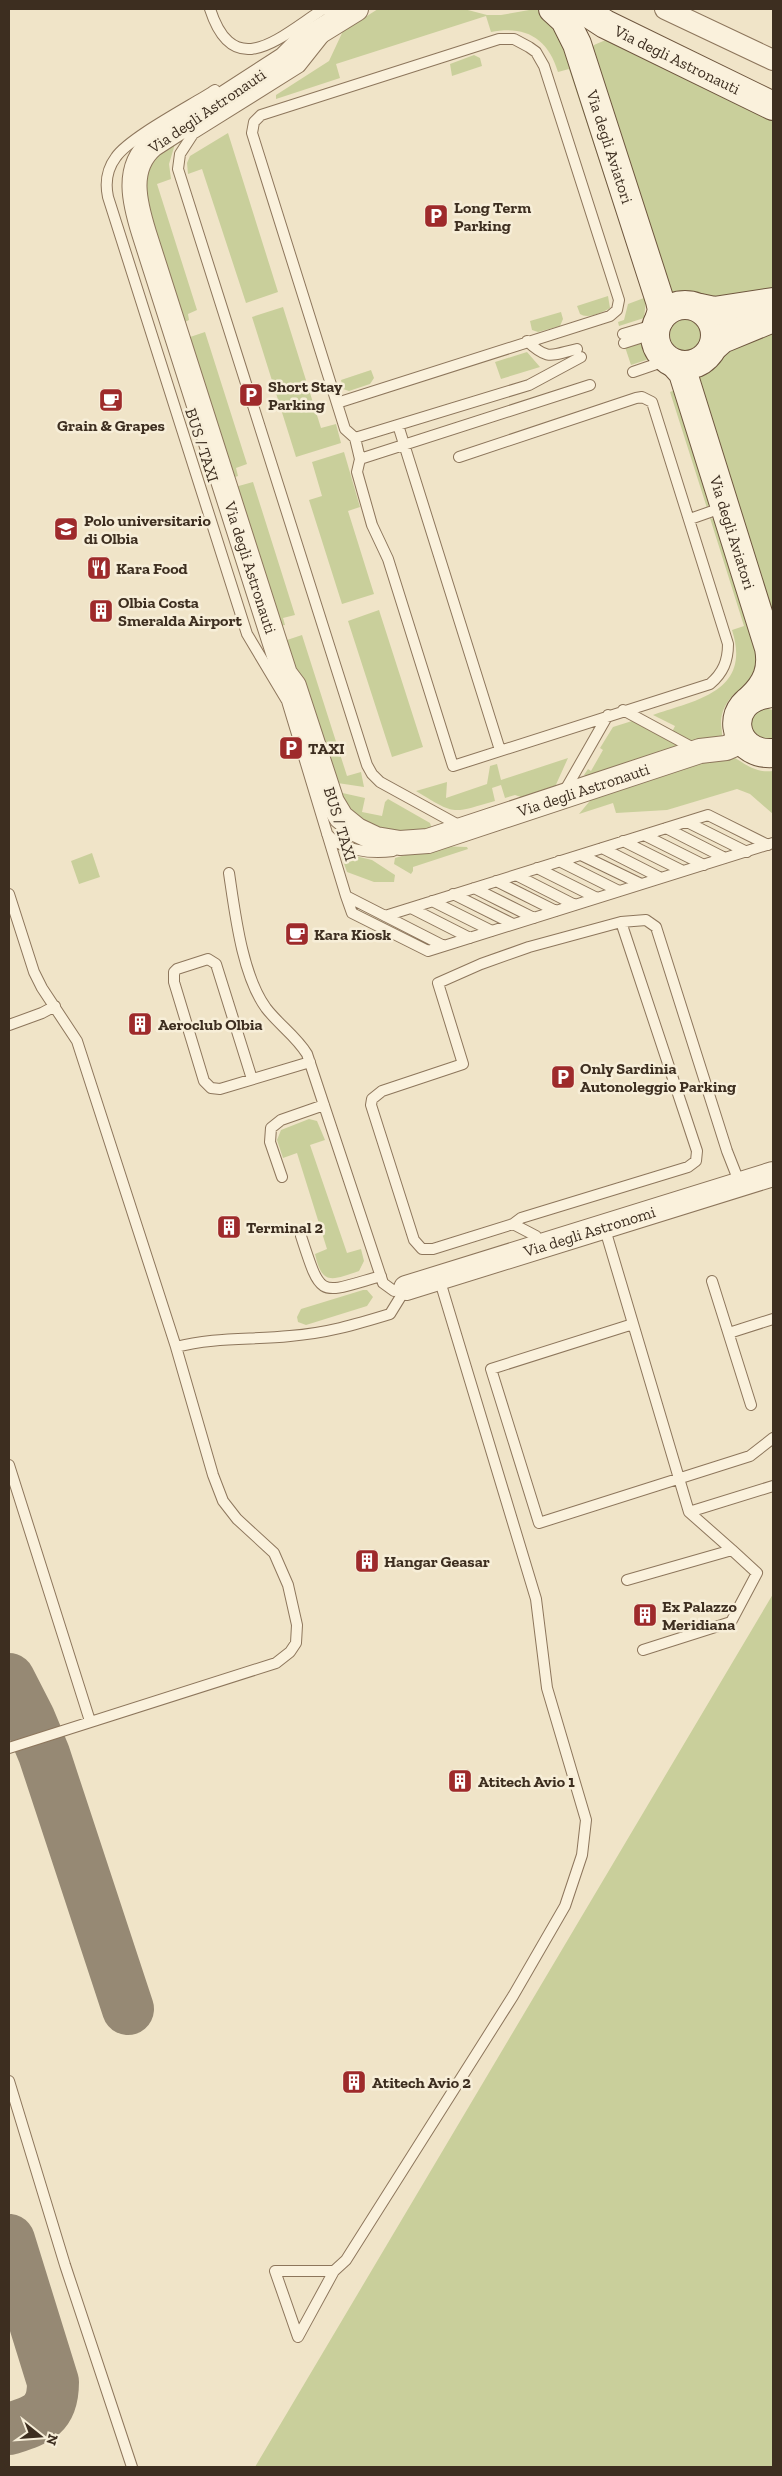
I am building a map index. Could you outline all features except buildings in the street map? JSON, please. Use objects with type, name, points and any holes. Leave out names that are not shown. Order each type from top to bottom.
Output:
[{"type":"main road","name":"Via degli Aviatori","points":[[553,9],[565,20],[577,44],[660,301],[662,310],[657,324]]},
{"type":"main road","name":"Via degli Astronauti","points":[[582,9],[605,24],[773,106]]},
{"type":"main road","points":[[773,302],[714,311],[691,305],[673,307],[657,324],[657,346],[671,362],[693,364],[708,355],[713,347],[722,339],[773,318]]},
{"type":"main road","points":[[700,308],[707,314],[715,329],[713,347]]},
{"type":"main road","name":"Via degli Aviatori","points":[[671,362],[683,373],[771,658],[762,689],[762,697],[743,705],[737,723],[763,751]]},
{"type":"street","name":"Via degli Astronauti","points":[[356,9],[332,15],[285,59],[145,151],[137,167],[134,196],[144,234],[272,637],[285,674],[294,686],[336,811],[349,824],[366,836],[388,842],[428,841],[700,751],[726,748],[763,751]]},
{"type":"street","points":[[665,9],[773,60]]},
{"type":"street","name":"Via degli Astronomi","points":[[406,1288],[773,1174]]},
{"type":"lane","points":[[210,9],[220,33],[232,44],[249,50],[262,48],[322,10],[332,15],[300,67],[193,134],[180,154],[178,169],[367,765],[380,782],[466,829]]},
{"type":"lane","points":[[337,403],[610,316],[617,310],[618,300],[544,66],[536,52],[529,46],[514,39],[499,39],[296,102],[261,115],[254,122],[252,133],[337,403],[345,428],[354,438],[360,459],[357,472],[372,524],[388,559],[453,766],[623,710],[703,688],[716,678],[726,663],[728,644],[654,406],[648,398],[636,398],[552,424],[459,457]]},
{"type":"lane","points":[[254,66],[278,51],[301,43]]},
{"type":"lane","name":"BUS / TAXI","points":[[221,86],[124,148],[110,166],[106,188],[247,634],[287,701],[352,913],[428,951],[771,844]]},
{"type":"lane","points":[[624,338],[657,324]]},
{"type":"lane","points":[[354,438],[530,385],[579,353],[547,355],[540,353],[527,341]]},
{"type":"lane","points":[[633,372],[671,362]]},
{"type":"lane","points":[[360,459],[590,385]]},
{"type":"lane","points":[[398,425],[500,750]]},
{"type":"lane","points":[[690,519],[725,507]]},
{"type":"lane","points":[[623,710],[700,751]]},
{"type":"lane","points":[[561,797],[608,715]]},
{"type":"lane","points":[[385,916],[708,815],[771,844]]},
{"type":"lane","points":[[687,822],[747,852]]},
{"type":"lane","points":[[666,828],[725,858]]},
{"type":"lane","points":[[327,833],[340,844],[366,851],[402,850],[428,841]]},
{"type":"lane","points":[[644,835],[704,865]]},
{"type":"lane","points":[[624,841],[683,871]]},
{"type":"lane","points":[[602,848],[661,878]]},
{"type":"lane","points":[[581,855],[641,884]]},
{"type":"lane","points":[[559,861],[618,892]]},
{"type":"lane","points":[[538,868],[597,898]]},
{"type":"lane","points":[[229,873],[235,919],[259,995],[266,1008],[301,1045],[310,1062],[383,1283],[394,1291],[406,1288]]},
{"type":"lane","points":[[516,875],[575,905]]},
{"type":"lane","points":[[496,881],[556,911]]},
{"type":"lane","points":[[474,888],[534,918]]},
{"type":"lane","points":[[9,894],[34,972],[42,988],[77,1041],[176,1347],[213,1475],[223,1501],[237,1519],[274,1553],[288,1585],[297,1625],[296,1643],[290,1652],[276,1663],[9,1748]]},
{"type":"lane","points":[[453,894],[513,924]]},
{"type":"lane","points":[[346,896],[444,946]]},
{"type":"lane","points":[[432,901],[492,931]]},
{"type":"lane","points":[[411,908],[470,938]]},
{"type":"lane","points":[[621,922],[697,1151],[696,1161],[693,1165],[521,1218],[513,1224],[433,1248],[422,1249],[417,1245],[373,1112],[372,1099],[382,1091],[463,1064],[438,983],[481,964],[529,947],[621,922],[646,920],[656,927],[727,1151],[740,1184]]},
{"type":"lane","points":[[252,1080],[216,964],[208,959],[177,968],[174,972],[174,982],[204,1081],[211,1088],[220,1089],[252,1080],[310,1062]]},
{"type":"lane","points":[[9,1025],[42,1013],[55,1006]]},
{"type":"lane","points":[[282,1177],[270,1142],[271,1128],[280,1120],[324,1105]]},
{"type":"lane","points":[[513,1224],[536,1236],[542,1246]]},
{"type":"lane","points":[[604,1225],[689,1512],[757,1573],[731,1622],[643,1650]]},
{"type":"lane","points":[[301,1236],[315,1279],[324,1288],[337,1289],[381,1276]]},
{"type":"lane","points":[[334,2271],[276,2271],[298,2337],[334,2271],[346,2260],[513,1996],[565,1906],[582,1855],[586,1820],[547,1688],[536,1599],[439,1278]]},
{"type":"lane","points":[[712,1281],[751,1405]]},
{"type":"lane","points":[[176,1347],[194,1342],[334,1331],[390,1314],[406,1288]]},
{"type":"lane","points":[[729,1333],[773,1319]]},
{"type":"lane","points":[[633,1324],[491,1369],[539,1523],[750,1456],[773,1438]]},
{"type":"lane","points":[[9,1465],[90,1722]]},
{"type":"lane","points":[[689,1512],[773,1486]]},
{"type":"lane","points":[[627,1580],[732,1550]]},
{"type":"lane","points":[[9,2081],[65,2265],[132,2467]]},
{"type":"green space","points":[[378,9],[464,9],[487,15],[501,15],[535,9],[546,13],[555,21],[647,293],[644,318],[619,326],[618,322],[624,320],[628,304],[644,298],[569,69],[558,72],[548,50],[534,37],[514,31],[491,32],[486,16],[336,64],[340,78],[276,99],[276,95],[329,61],[343,31]]},
{"type":"green space","points":[[608,39],[773,121],[773,291],[706,302],[685,299],[668,302],[589,56],[594,45]]},
{"type":"green space","points":[[474,55],[480,58],[482,66],[452,76],[450,64]]},
{"type":"green space","points":[[228,133],[278,292],[246,303],[202,169],[188,174],[187,163],[190,156]]},
{"type":"green space","points":[[175,144],[169,164],[171,179],[157,184],[197,310],[188,314],[189,320],[183,323],[140,181],[148,158]]},
{"type":"green space","points":[[608,296],[610,308],[590,316],[580,314],[577,306]]},
{"type":"green space","points":[[283,307],[321,428],[336,424],[341,443],[296,457],[252,317]]},
{"type":"green space","points":[[561,312],[563,319],[560,326],[538,332],[532,330],[530,321]]},
{"type":"green space","points":[[686,319],[698,323],[702,335],[698,347],[686,351],[674,347],[670,335],[674,323]]},
{"type":"green space","points":[[205,332],[247,464],[236,468],[238,476],[232,478],[187,338]]},
{"type":"green space","points":[[773,332],[773,623],[694,376],[718,364],[726,351]]},
{"type":"green space","points":[[644,340],[650,343],[653,354],[649,359],[631,365],[625,347]]},
{"type":"green space","points":[[527,352],[540,367],[501,379],[495,362]]},
{"type":"green space","points":[[371,370],[374,378],[370,384],[349,391],[343,389],[341,380]]},
{"type":"green space","points":[[680,388],[714,496],[707,508],[670,392]]},
{"type":"green space","points":[[344,452],[360,507],[348,511],[374,594],[342,604],[309,500],[322,496],[312,462]]},
{"type":"green space","points":[[253,482],[295,615],[283,618],[285,625],[279,626],[235,487]]},
{"type":"green space","points":[[710,518],[721,521],[762,648],[758,679],[733,695],[725,707],[722,714],[720,742],[692,741],[672,732],[675,726],[653,715],[702,698],[716,690],[727,680],[734,667],[736,651],[732,630],[744,626]]},
{"type":"green space","points":[[379,610],[423,747],[392,757],[348,621]]},
{"type":"green space","points":[[302,635],[347,776],[361,772],[364,787],[331,782],[284,641]]},
{"type":"green space","points":[[764,708],[773,710],[773,740],[765,741],[752,732],[751,724],[754,715]]},
{"type":"green space","points":[[632,721],[679,746],[591,779],[584,775],[588,769],[591,771],[603,750],[600,748],[613,727]]},
{"type":"green space","points":[[718,755],[735,758],[757,770],[773,771],[773,814],[750,794],[737,789],[667,810],[616,813],[613,803],[579,814],[594,796]]},
{"type":"green space","points":[[568,758],[554,789],[550,790],[549,788],[526,796],[527,799],[515,795],[505,798],[501,785],[492,788],[495,801],[461,810],[454,810],[439,805],[416,791],[447,782],[446,798],[487,784],[490,766],[497,764],[501,780]]},
{"type":"green space","points":[[338,792],[365,798],[362,812],[382,816],[385,802],[388,799],[430,823],[432,829],[393,834],[356,820]]},
{"type":"green space","points":[[437,846],[467,847],[468,849],[413,867],[411,874],[394,864],[395,858]]},
{"type":"green space","points":[[92,853],[100,877],[79,884],[71,861]]},
{"type":"green space","points":[[347,854],[372,860],[395,875],[394,882],[374,882],[347,872],[342,858]]},
{"type":"green space","points":[[309,1119],[317,1121],[325,1140],[310,1145],[347,1253],[361,1249],[364,1261],[359,1271],[342,1277],[330,1278],[321,1271],[315,1254],[327,1249],[297,1153],[283,1158],[277,1140],[281,1130]]},
{"type":"green space","points":[[367,1290],[373,1297],[367,1306],[306,1325],[298,1322],[297,1317],[301,1309]]},
{"type":"green space","points":[[773,1594],[773,2467],[255,2467]]},
{"type":"taxiway","points":[[9,1679],[29,1718],[44,1754],[128,2009]]},
{"type":"taxiway","points":[[9,2240],[53,2382],[50,2402],[41,2415],[28,2423],[9,2429]]},
{"type":"place","name":"Long Term Parking","points":[[436,216]]},
{"type":"place","name":"Short Stay Parking","points":[[251,395]]},
{"type":"place","name":"Grain & Grapes","points":[[111,400]]},
{"type":"place","name":"Polo universitario di Olbia","points":[[66,529]]},
{"type":"place","name":"Kara Food","points":[[99,568]]},
{"type":"place","name":"Olbia Costa Smeralda Airport","points":[[101,611]]},
{"type":"place","name":"TAXI","points":[[291,748]]},
{"type":"place","name":"Kara Kiosk","points":[[297,934]]},
{"type":"place","name":"Aeroclub Olbia","points":[[140,1024]]},
{"type":"place","name":"Only Sardinia Autonoleggio Parking","points":[[563,1077]]},
{"type":"place","name":"Terminal 2","points":[[229,1227]]},
{"type":"place","name":"Hangar Geasar","points":[[367,1561]]},
{"type":"place","name":"Ex Palazzo Meridiana","points":[[645,1615]]},
{"type":"place","name":"Atitech Avio 1","points":[[460,1781]]},
{"type":"place","name":"Atitech Avio 2","points":[[354,2082]]}]
